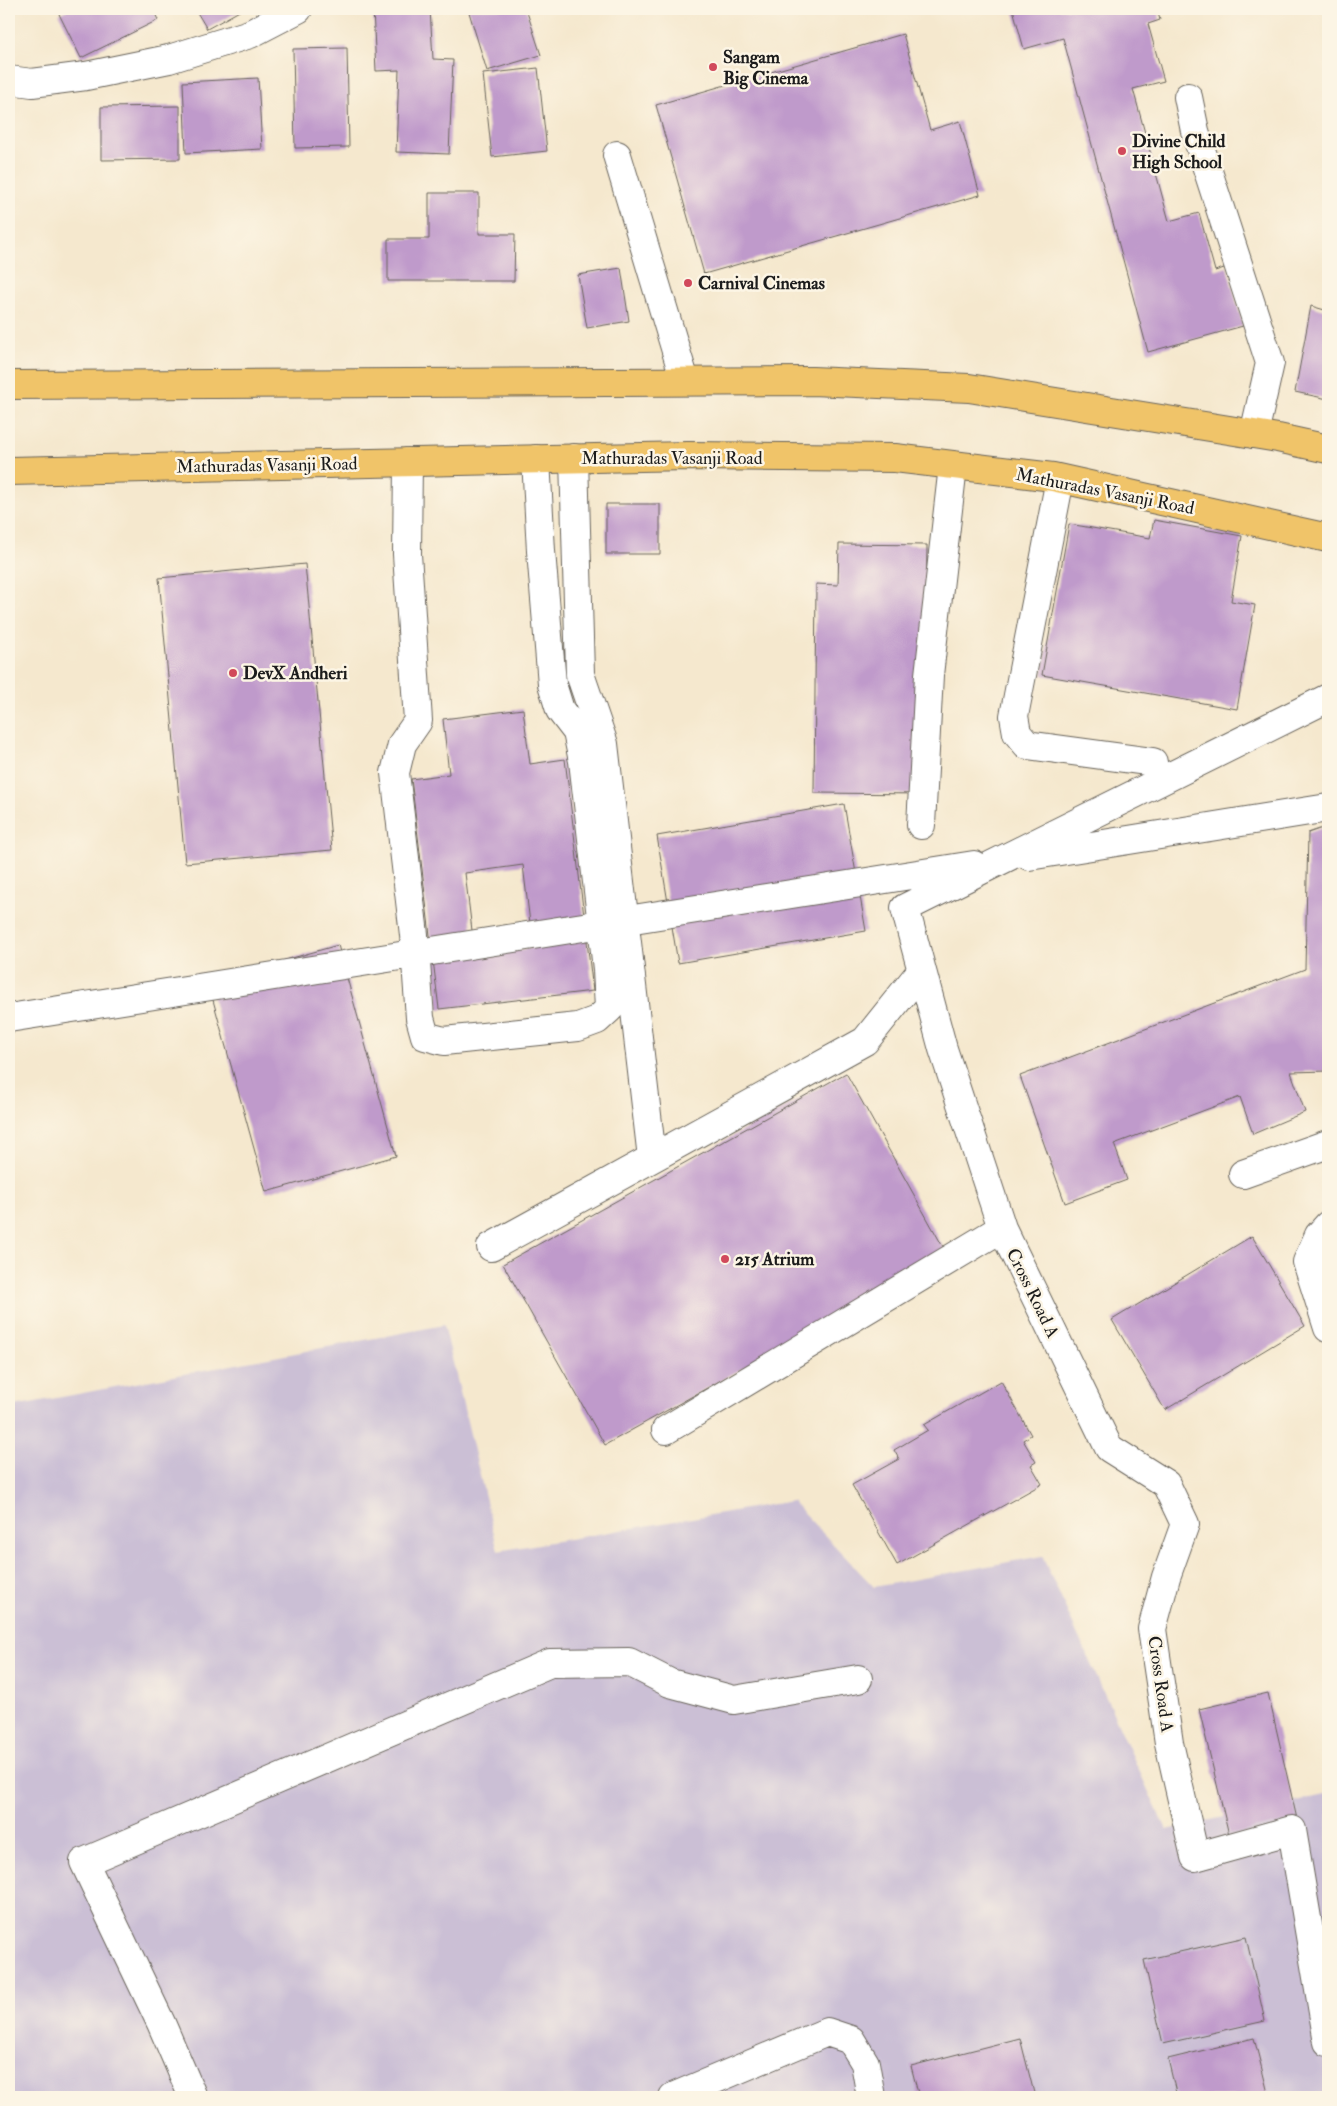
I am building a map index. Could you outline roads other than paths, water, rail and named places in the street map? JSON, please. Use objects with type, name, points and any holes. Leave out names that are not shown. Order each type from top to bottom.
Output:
[{"type":"main road","points":[[9,385],[812,381],[969,388],[1254,434],[1328,449]]},
{"type":"main road","name":"Mathuradas Vasanji Road","points":[[9,471],[688,456],[895,458],[1060,479],[1328,538]]},
{"type":"street","points":[[9,80],[32,83],[68,79],[169,59],[250,34],[298,9]]},
{"type":"street","points":[[1188,97],[1195,131],[1270,363],[1254,434]]},
{"type":"street","points":[[617,155],[685,381]]},
{"type":"street","points":[[574,458],[580,674],[604,744],[652,1158]]},
{"type":"street","points":[[408,462],[407,554],[418,721],[402,744],[395,772],[414,935],[420,1018],[426,1036],[444,1042],[578,1026],[597,1020],[609,1009],[607,969],[583,761],[577,732],[560,710],[552,684],[541,551],[536,459]]},
{"type":"street","points":[[921,826],[929,675],[954,466]]},
{"type":"street","points":[[1060,479],[1014,716],[1017,733],[1027,745],[1153,762]]},
{"type":"street","points":[[666,1430],[1002,1228],[943,1049],[905,908],[1328,698]]},
{"type":"street","points":[[9,1018],[1328,808]]},
{"type":"street","points":[[490,1247],[865,1041],[922,971]]},
{"type":"street","points":[[1243,1174],[1328,1144]]},
{"type":"street","points":[[1328,1225],[1319,1235],[1307,1262],[1328,1328]]},
{"type":"street","name":"Cross Road A","points":[[1002,1228],[1109,1448],[1166,1484],[1185,1524],[1166,1577],[1152,1629],[1169,1743],[1195,1857],[1292,1830],[1328,2042]]},
{"type":"street","points":[[193,2097],[162,2023],[84,1862],[550,1663],[629,1662],[670,1683],[734,1700],[858,1679]]},
{"type":"street","points":[[672,2097],[827,2032],[851,2040],[865,2063],[871,2097]]},
{"type":"place","name":"Sangam Big Cinema","points":[[713,67]]},
{"type":"place","name":"Divine Child High School","points":[[1122,151]]},
{"type":"place","name":"Carnival Cinemas","points":[[688,283]]},
{"type":"place","name":"DevX Andheri","points":[[233,673]]},
{"type":"place","name":"215 Atrium","points":[[725,1259]]}]
